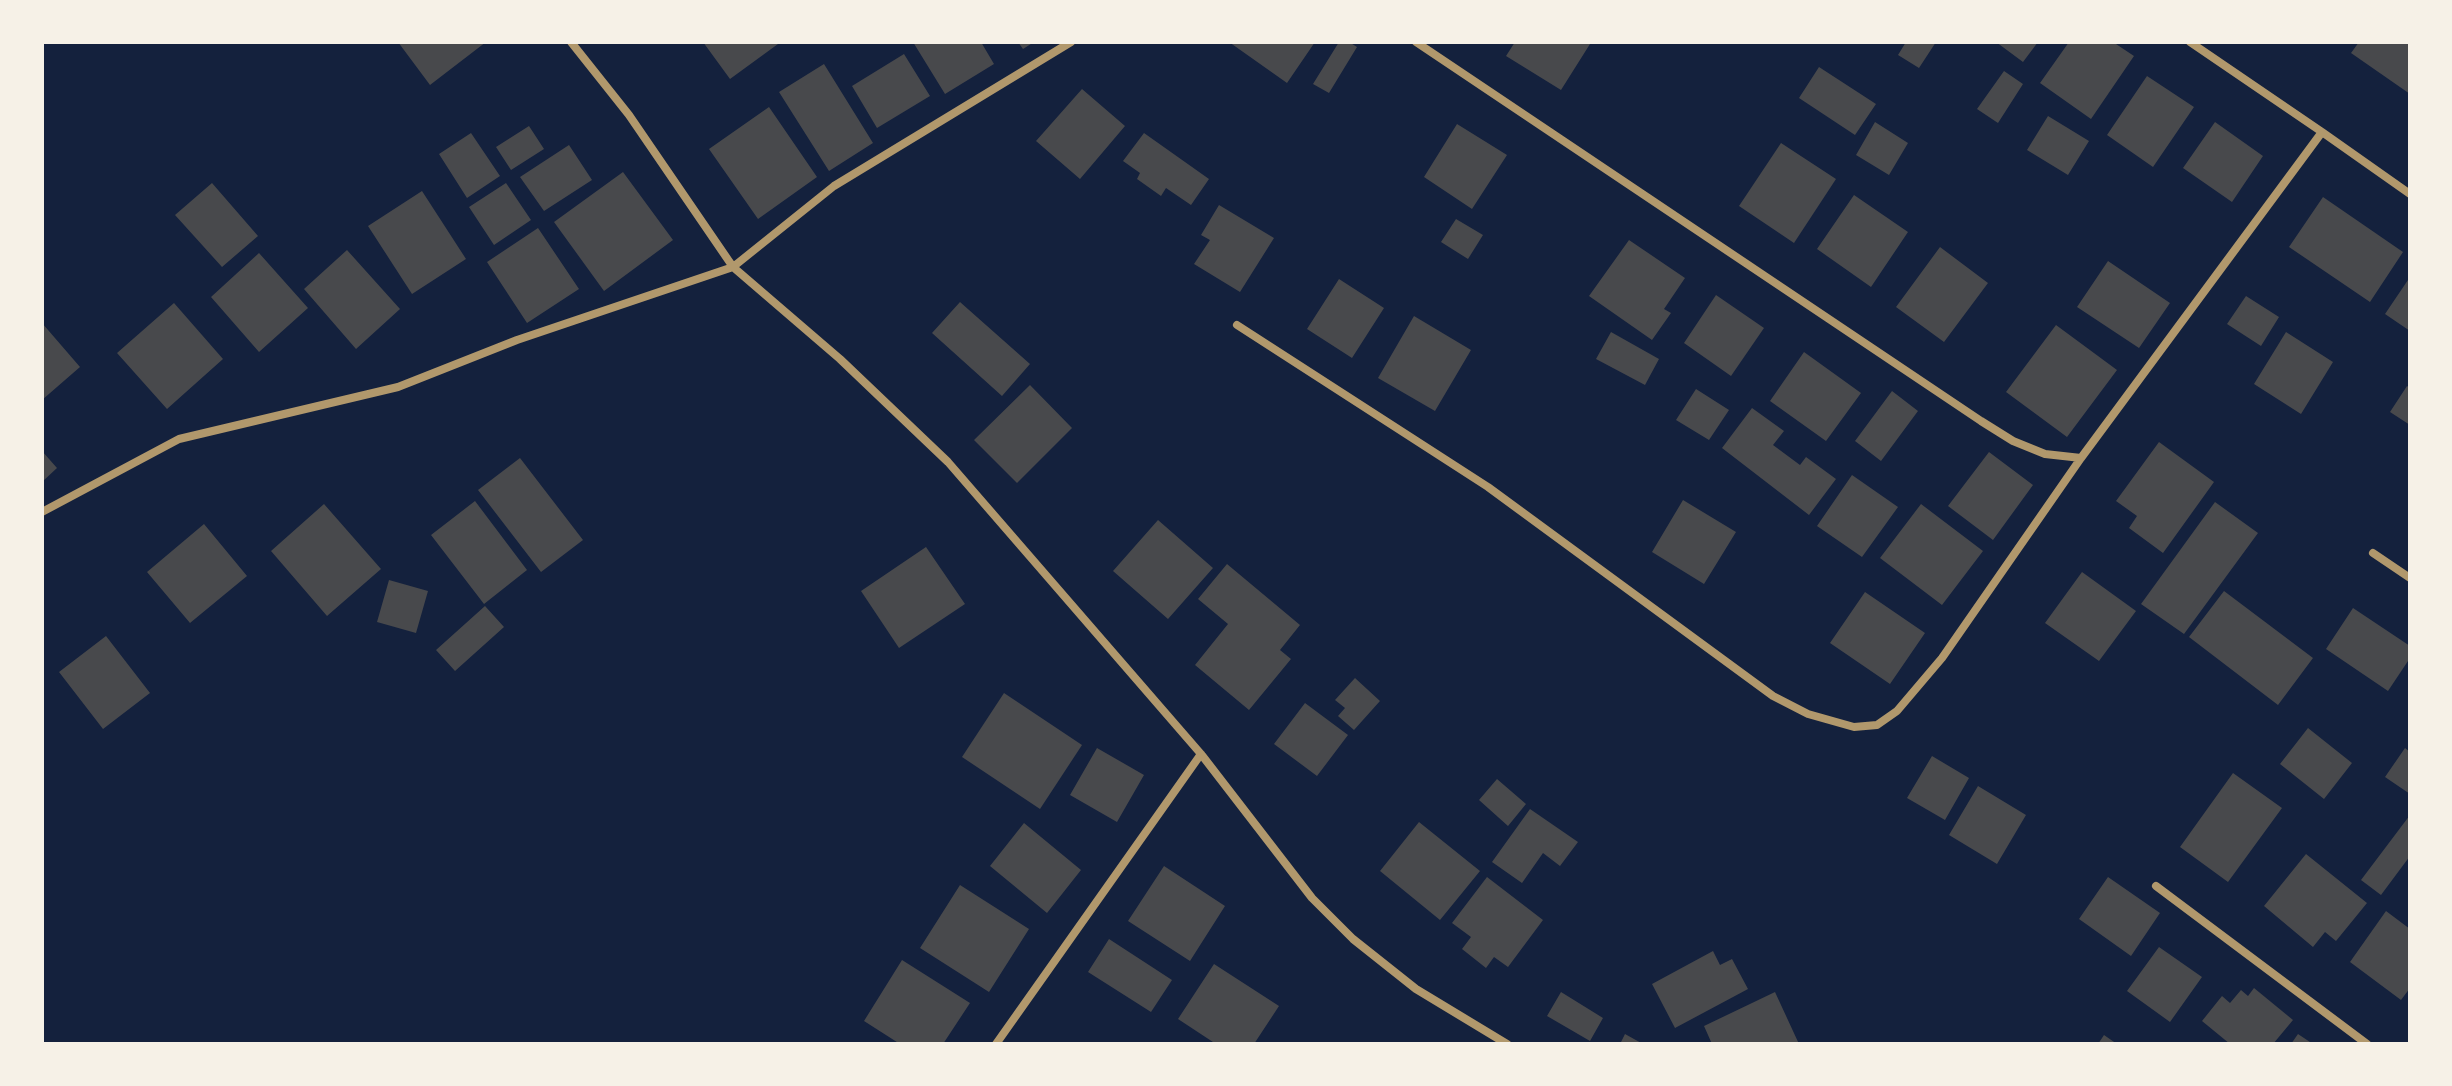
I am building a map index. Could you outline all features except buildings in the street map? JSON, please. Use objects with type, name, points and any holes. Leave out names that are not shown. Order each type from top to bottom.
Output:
[{"type":"street","points":[[571,42],[629,115],[733,267],[840,359],[948,462],[1201,754],[1312,898],[1353,939],[1416,989],[1507,1044]]},
{"type":"street","points":[[42,512],[179,439],[398,387],[517,340],[733,267],[834,186],[1071,42]]},
{"type":"street","points":[[1416,42],[2013,441],[2045,454],[2081,458]]},
{"type":"street","points":[[2190,42],[2410,194]]},
{"type":"street","points":[[1237,325],[1488,487],[1773,696],[1808,714],[1854,727],[1877,725],[1897,711],[1942,658],[2081,458],[2322,132]]},
{"type":"street","points":[[2373,553],[2410,578]]},
{"type":"street","points":[[996,1044],[1201,754]]},
{"type":"street","points":[[2156,886],[2367,1044]]}]
